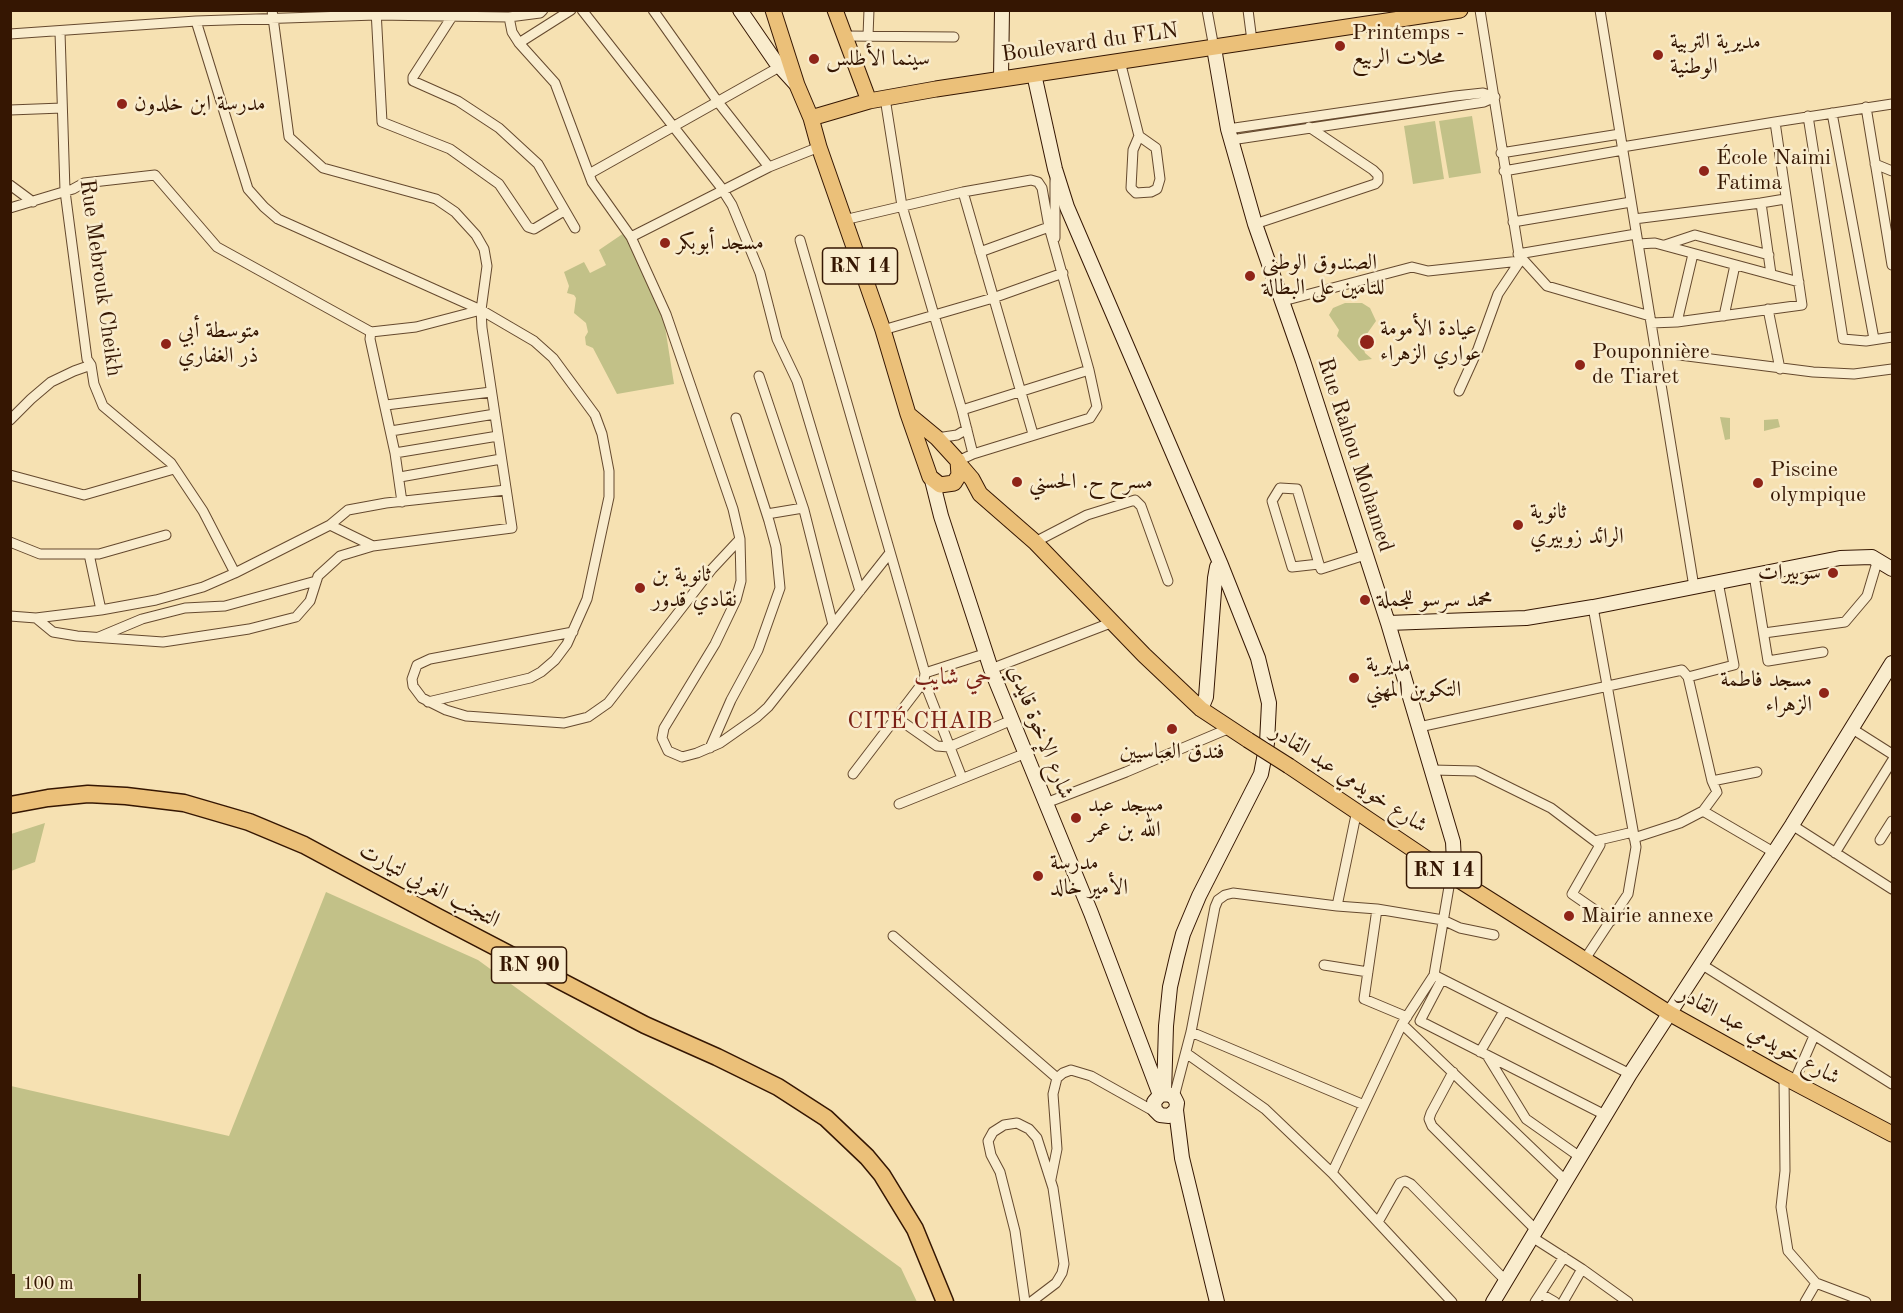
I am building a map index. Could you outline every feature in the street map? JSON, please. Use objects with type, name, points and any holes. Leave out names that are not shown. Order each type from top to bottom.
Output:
[{"type":"highway","name":"التجنب الغربي لتيارت","points":[[10,805],[88,794],[135,796],[184,803],[249,822],[304,844],[645,1026],[708,1052],[778,1087],[826,1118],[861,1150],[882,1175],[915,1229],[945,1302]]},
{"type":"main road","name":"RN 14","points":[[773,10],[883,330],[908,414],[938,480]]},
{"type":"main road","points":[[835,10],[869,100]]},
{"type":"main road","name":"Boulevard du FLN","points":[[811,117],[869,100],[1001,78],[1214,48],[1408,14],[1460,10]]},
{"type":"main road","name":"شارع خويدمي عبد القادر","points":[[908,414],[972,479],[980,494],[1035,542],[1144,655],[1201,709],[1357,810],[1451,875],[1669,1013],[1893,1134]]},
{"type":"main road","points":[[948,454],[959,475],[938,480],[930,460],[948,454]]},
{"type":"main road","name":"شارع خويدمي عبد القادر","points":[[938,480],[966,493],[980,494]]},
{"type":"street","points":[[10,34],[273,15],[452,13],[509,17],[540,13],[543,10]]},
{"type":"street","points":[[519,43],[572,10]]},
{"type":"street","points":[[582,10],[732,205],[759,273],[777,339],[797,381],[860,591]]},
{"type":"street","points":[[653,10],[718,102],[769,167]]},
{"type":"street","points":[[740,10],[775,61],[797,85]]},
{"type":"street","points":[[868,36],[869,10]]},
{"type":"street","points":[[1001,78],[1002,10]]},
{"type":"street","points":[[1207,10],[1214,48]]},
{"type":"street","points":[[1248,10],[1252,41]]},
{"type":"street","points":[[1480,10],[1519,257],[1547,286],[1650,320],[1677,322],[1802,305],[1775,122]]},
{"type":"street","points":[[1600,10],[1694,587]]},
{"type":"street","points":[[376,13],[382,122],[450,149],[499,184],[528,227],[534,229],[564,211]]},
{"type":"street","points":[[452,13],[413,77],[413,81],[458,101],[499,128],[538,164],[575,228]]},
{"type":"street","points":[[36,618],[53,632],[96,638],[163,642],[249,629],[296,617],[310,601],[318,576],[340,556],[373,546],[512,528],[481,310],[487,266],[484,249],[476,235],[455,212],[435,199],[323,168],[289,137],[273,15]]},
{"type":"street","points":[[509,17],[519,43],[555,83],[589,174],[631,237],[673,334],[733,509],[740,540],[741,581],[736,600],[715,644],[663,733],[665,747],[677,756],[687,756],[710,748],[747,725],[768,707],[889,554]]},
{"type":"street","points":[[196,21],[248,189],[264,207],[278,219],[481,310],[534,341],[553,358],[595,415],[602,434],[609,471],[609,497],[586,599],[573,632],[555,660],[536,675],[428,702]]},
{"type":"street","name":"Rue Mebrouk Cheikh","points":[[60,32],[65,191],[87,359],[91,366],[93,384],[103,406],[171,463],[203,511],[235,573]]},
{"type":"street","points":[[845,36],[954,37]]},
{"type":"street","name":"Rue Rahou Mohamed","points":[[1214,48],[1230,134],[1255,224],[1283,301],[1388,623],[1453,842],[1454,862],[1451,875]]},
{"type":"street","points":[[1120,61],[1139,136],[1133,150],[1131,188],[1136,193],[1151,192],[1157,189],[1160,179],[1156,148],[1139,136]]},
{"type":"street","points":[[589,174],[781,66]]},
{"type":"street","points":[[1034,74],[1055,169],[1067,207],[1221,565],[1258,658],[1269,703],[1267,743],[1261,774],[1199,896],[1183,934],[1170,987],[1166,1026],[1166,1099],[1169,1116],[1158,1114],[1105,1083],[1071,1070],[1058,1078],[1053,1094],[1058,1149],[1051,1182]]},
{"type":"street","points":[[1230,134],[1455,96],[1483,93],[1495,97]]},
{"type":"street","points":[[1230,134],[1309,127],[1484,102],[1495,97]]},
{"type":"street","points":[[885,98],[902,206],[968,429],[973,454]]},
{"type":"street","points":[[1504,171],[1808,116],[1893,104]]},
{"type":"street","points":[[1866,107],[1893,265]]},
{"type":"street","points":[[10,110],[63,108]]},
{"type":"street","points":[[1832,113],[1874,339]]},
{"type":"street","points":[[1808,116],[1843,339],[1866,341],[1893,337]]},
{"type":"street","points":[[1255,224],[1375,184],[1378,181],[1378,175],[1373,170],[1309,127]]},
{"type":"street","points":[[1501,153],[1620,134]]},
{"type":"street","points":[[631,237],[769,167],[819,147]]},
{"type":"street","points":[[1875,164],[1893,171]]},
{"type":"street","points":[[1053,242],[1056,237],[1055,169]]},
{"type":"street","points":[[10,208],[84,183],[154,175],[217,247],[371,332],[416,327],[481,310]]},
{"type":"street","points":[[844,220],[963,192],[1031,180],[1038,182],[1042,188],[1049,227],[1089,370],[1097,407],[1090,418],[973,454],[948,454],[957,435],[968,429]]},
{"type":"street","points":[[10,185],[33,202]]},
{"type":"street","points":[[963,192],[1033,434]]},
{"type":"street","points":[[1634,219],[1785,199]]},
{"type":"street","points":[[1513,222],[1631,202]]},
{"type":"street","points":[[1761,203],[1771,274]]},
{"type":"street","points":[[980,252],[1049,227]]},
{"type":"street","points":[[1283,301],[1412,267],[1428,272],[1636,234]]},
{"type":"street","points":[[1664,246],[1695,235],[1769,255]]},
{"type":"street","points":[[800,240],[924,677],[962,778]]},
{"type":"street","points":[[1638,244],[1655,243],[1799,282]]},
{"type":"street","points":[[1677,322],[1693,254]]},
{"type":"street","points":[[1459,392],[1498,294],[1519,257]]},
{"type":"street","points":[[1724,316],[1735,265]]},
{"type":"street","points":[[883,330],[993,298],[1063,273]]},
{"type":"street","points":[[1768,309],[1780,369]]},
{"type":"street","points":[[371,332],[370,339],[386,405],[402,502]]},
{"type":"street","points":[[1656,352],[1780,369],[1854,374],[1893,369]]},
{"type":"street","points":[[10,420],[51,382],[91,366]]},
{"type":"street","points":[[962,410],[1089,370]]},
{"type":"street","points":[[759,375],[803,508],[833,625]]},
{"type":"street","points":[[386,405],[492,392]]},
{"type":"street","points":[[391,431],[495,414]]},
{"type":"street","points":[[710,748],[731,700],[758,650],[780,588],[776,547],[736,418]]},
{"type":"street","points":[[395,453],[498,436]]},
{"type":"street","points":[[399,477],[501,459]]},
{"type":"street","points":[[10,475],[84,495],[174,469]]},
{"type":"street","name":"شارع الإخوة قايدي","points":[[938,480],[941,516],[991,669],[1166,1099],[1217,1302]]},
{"type":"street","points":[[1319,564],[1292,567],[1272,501],[1280,488],[1297,489],[1321,569],[1365,555]]},
{"type":"street","points":[[10,616],[36,618],[101,610],[174,595],[203,587],[235,573],[330,525],[348,510],[506,490]]},
{"type":"street","points":[[1035,542],[1087,515],[1135,500],[1141,506],[1168,580]]},
{"type":"street","points":[[767,514],[803,508]]},
{"type":"street","points":[[330,525],[373,546]]},
{"type":"street","points":[[10,542],[40,554],[99,554],[166,536]]},
{"type":"street","points":[[573,632],[423,661],[417,665],[412,679],[416,693],[428,702],[455,714],[466,716],[564,723],[588,717],[608,703],[712,569],[740,540]]},
{"type":"street","points":[[89,554],[101,610]]},
{"type":"street","points":[[1388,623],[1526,618],[1593,607],[1835,558],[1872,556],[1893,569]]},
{"type":"street","points":[[1764,633],[1845,622],[1867,596],[1878,559]]},
{"type":"street","points":[[1201,709],[1206,697],[1215,578],[1217,567],[1221,565]]},
{"type":"street","points":[[1754,575],[1768,660],[1823,652]]},
{"type":"street","points":[[96,638],[185,608],[225,606],[316,581]]},
{"type":"street","points":[[1688,677],[1734,665],[1718,582]]},
{"type":"street","points":[[1585,959],[1628,894],[1636,847],[1593,607]]},
{"type":"street","points":[[991,669],[1113,622]]},
{"type":"street","points":[[853,774],[897,718],[924,677],[987,653]]},
{"type":"street","points":[[1493,1302],[1630,1074],[1792,825],[1893,663]]},
{"type":"street","points":[[1419,727],[1682,670],[1688,677],[1712,781],[1717,792],[1703,811],[1680,823],[1634,835],[1595,841]]},
{"type":"street","points":[[897,718],[938,746],[949,747],[1012,720]]},
{"type":"street","points":[[1046,802],[1126,772],[1230,728]]},
{"type":"street","points":[[1851,728],[1893,754]]},
{"type":"street","points":[[899,804],[1026,753]]},
{"type":"street","points":[[1835,853],[1893,761]]},
{"type":"street","points":[[1432,770],[1476,771],[1551,808],[1600,845],[1572,894],[1611,921]]},
{"type":"street","points":[[1712,781],[1757,772]]},
{"type":"street","points":[[1337,906],[1357,810]]},
{"type":"street","points":[[1703,811],[1774,853]]},
{"type":"street","points":[[1880,840],[1893,821]]},
{"type":"street","points":[[1792,825],[1893,889]]},
{"type":"street","points":[[1451,875],[1443,920],[1438,977],[1419,1021],[1605,1115]]},
{"type":"street","points":[[1166,1099],[1186,1053],[1215,907],[1221,897],[1233,893],[1377,909],[1443,920],[1460,928],[1494,935]]},
{"type":"street","points":[[1377,909],[1364,999],[1405,1021],[1453,1072],[1566,1181]]},
{"type":"street","points":[[893,936],[1058,1078]]},
{"type":"street","points":[[1701,963],[1893,1084]]},
{"type":"street","points":[[1324,965],[1368,972]]},
{"type":"street","points":[[1438,977],[1630,1074]]},
{"type":"street","points":[[1332,1173],[1405,1021],[1438,977]]},
{"type":"street","points":[[1483,1053],[1504,1011]]},
{"type":"street","points":[[1191,1032],[1364,1105]]},
{"type":"street","points":[[1814,1036],[1789,1079],[1785,1171],[1780,1207],[1788,1251],[1816,1283],[1866,1302]]},
{"type":"street","points":[[1186,1053],[1265,1109],[1332,1173],[1452,1302]]},
{"type":"street","points":[[1483,1053],[1526,1119],[1580,1157]]},
{"type":"street","points":[[1453,1072],[1431,1113],[1429,1119],[1432,1126],[1534,1234],[1628,1302]]},
{"type":"street","points":[[1126,1095],[1166,1099]]},
{"type":"street","name":"شارع الإخوة قايدي","points":[[1158,1114],[1182,1158]]},
{"type":"street","points":[[1025,1302],[1015,1231],[1000,1172],[991,1155],[988,1141],[993,1132],[1004,1125],[1017,1123],[1029,1129],[1037,1138],[1051,1182],[1064,1264],[1056,1283],[1031,1302]]},
{"type":"street","points":[[1378,1221],[1400,1183],[1405,1181],[1411,1184],[1506,1281]]},
{"type":"street","points":[[1535,1302],[1564,1257]]},
{"type":"street","points":[[1563,1302],[1582,1269]]},
{"type":"street","points":[[1804,1302],[1816,1283]]},
{"type":"street","points":[[1607,1302],[1614,1292]]},
{"type":"street","points":[[1541,1294],[1555,1302]]},
{"type":"shaded area","points":[[1472,116],[1481,173],[1449,178],[1439,121]]},
{"type":"shaded area","points":[[1435,121],[1444,179],[1413,184],[1404,126]]},
{"type":"shaded area","points":[[624,233],[663,314],[674,384],[617,394],[593,348],[586,345],[585,337],[588,332],[586,323],[574,313],[576,298],[567,293],[569,286],[564,272],[584,262],[590,273],[606,265],[599,250]]},
{"type":"shaded area","points":[[1345,303],[1362,303],[1370,308],[1376,321],[1364,338],[1363,346],[1365,353],[1372,359],[1359,361],[1337,336],[1339,330],[1329,315],[1333,308]]},
{"type":"shaded area","points":[[1720,417],[1730,418],[1730,439],[1725,440]]},
{"type":"shaded area","points":[[1778,419],[1780,427],[1764,431],[1764,420]]},
{"type":"shaded area","points":[[45,823],[35,862],[11,871],[11,834]]},
{"type":"shaded area","points":[[326,892],[478,960],[901,1268],[917,1302],[11,1302],[11,1086],[229,1136]]},
{"type":"place","name":"Printemps - محلات الربيع","points":[[1340,46]]},
{"type":"place","name":"مديرية التربية الوطنية","points":[[1658,55]]},
{"type":"place","name":"سينما الأطلس","points":[[814,59]]},
{"type":"place","name":"مدرسة ابن خلدون","points":[[122,104]]},
{"type":"place","name":"École Naimi Fatima","points":[[1704,171]]},
{"type":"place","name":"مسجد أبوبكر","points":[[665,243]]},
{"type":"place","name":"الصندوق الوطني للتامين على البطالة","points":[[1250,276]]},
{"type":"place","name":"عيادة الأمومة عواري الزهراء","points":[[1367,342]]},
{"type":"place","name":"متوسطة أبي ذر الغفاري","points":[[166,344]]},
{"type":"place","name":"Pouponnière de Tiaret","points":[[1580,365]]},
{"type":"place","name":"مسرح ح. الحسني","points":[[1017,482]]},
{"type":"place","name":"Piscine olympique","points":[[1758,483]]},
{"type":"place","name":"ثانوية الرائد زوبيري","points":[[1518,525]]},
{"type":"place","name":"سوبيرات","points":[[1833,573]]},
{"type":"place","name":"ثانوية بن نقادي قدور","points":[[640,588]]},
{"type":"place","name":"محمد سرسو للجملة","points":[[1365,600]]},
{"type":"place","name":"مديرية التكوين المهني","points":[[1354,678]]},
{"type":"place","name":"مسجد فاطمة الزهراء","points":[[1824,693]]},
{"type":"place","name":"فندق العباسيين","points":[[1172,729]]},
{"type":"place","name":"مسجد عبد الله بن عمر","points":[[1076,818]]},
{"type":"place","name":"مدرسة الأمير خالد","points":[[1038,876]]},
{"type":"place","name":"Mairie annexe","points":[[1569,916]]},
{"type":"district","name":"حي شايب","points":[[953,678]]},
{"type":"district","name":"CITÉ CHAIB","points":[[920,722]]}]
